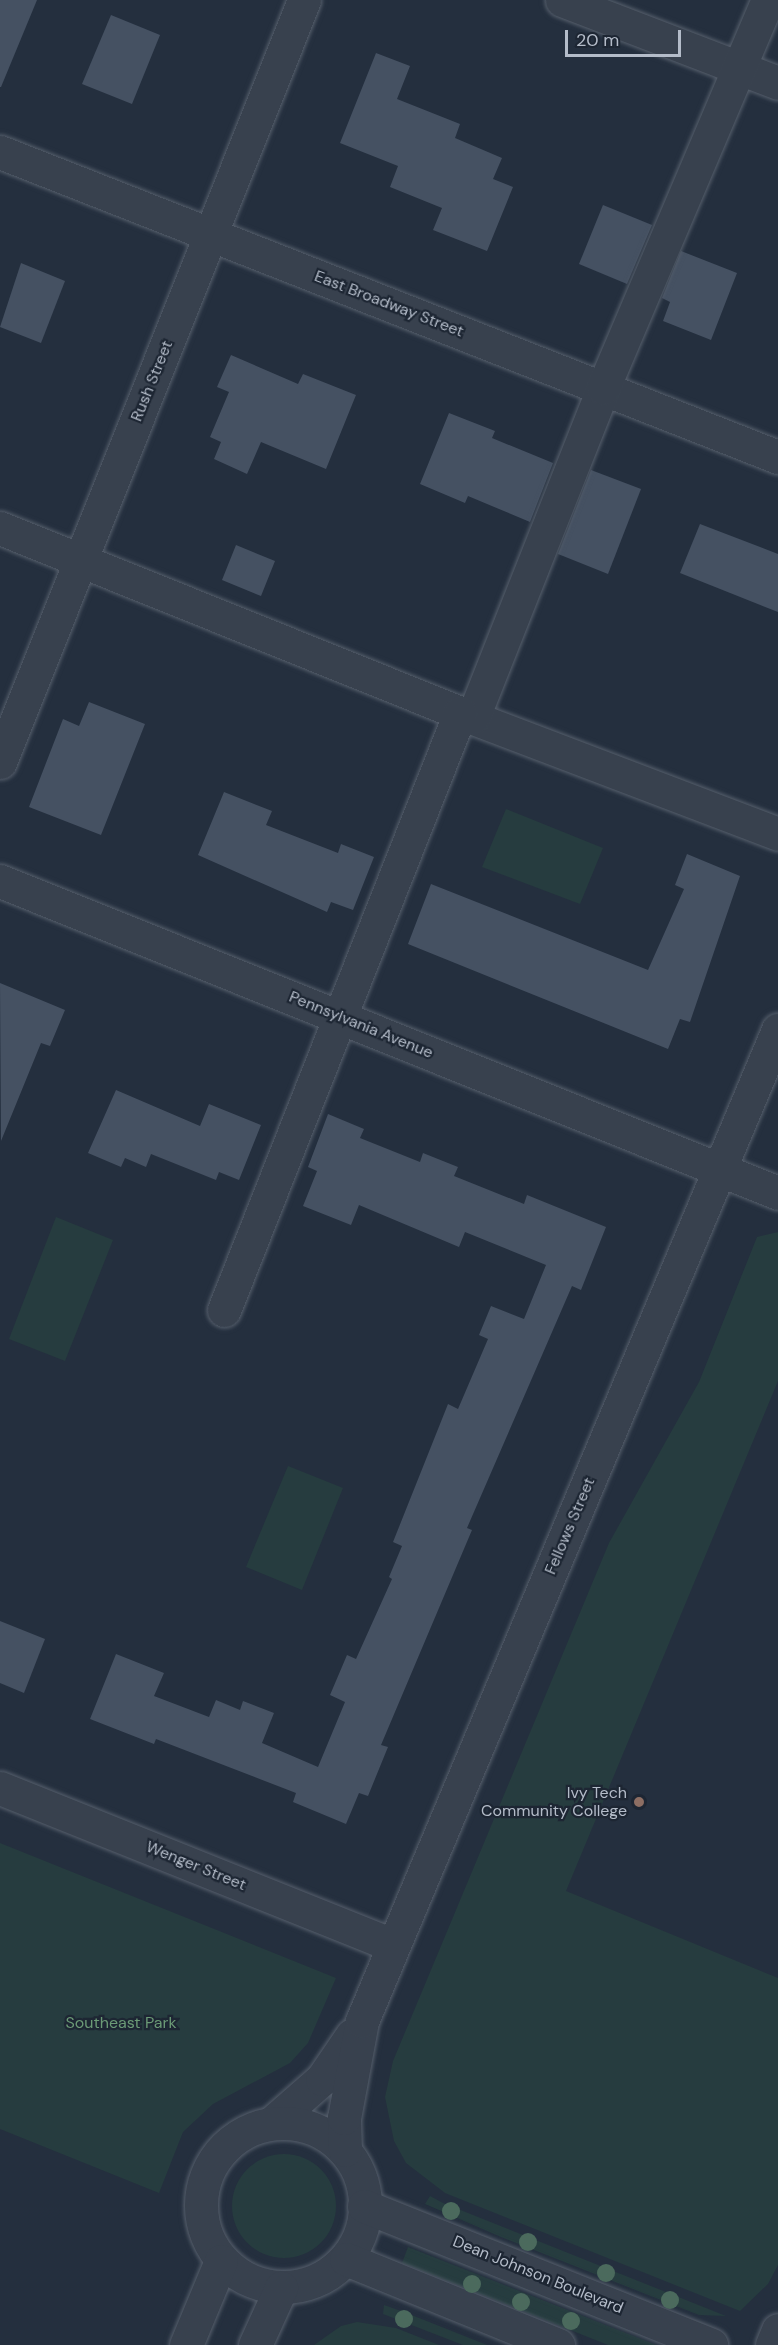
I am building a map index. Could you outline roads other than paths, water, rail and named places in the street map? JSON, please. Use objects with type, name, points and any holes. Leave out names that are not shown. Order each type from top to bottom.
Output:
[{"type":"street","name":"Rush Street","points":[[0,762],[304,0]]},
{"type":"street","points":[[562,0],[778,83]]},
{"type":"street","points":[[224,1310],[339,1017],[603,388],[741,69],[768,0]]},
{"type":"street","name":"East Broadway Street","points":[[0,152],[778,458]]},
{"type":"street","points":[[0,528],[466,715],[778,834]]},
{"type":"street","name":"Pennsylvania Avenue","points":[[0,881],[778,1193]]},
{"type":"street","name":"Fellows Street","points":[[345,2150],[344,2118],[362,2021],[392,1945],[722,1169],[778,1030]]},
{"type":"street","name":"Wenger Street","points":[[0,1788],[392,1945]]},
{"type":"street","name":"Fellows Street","points":[[273,2122],[322,2079],[362,2021]]},
{"type":"street","points":[[273,2122],[320,2130],[345,2150],[360,2172],[364,2206],[360,2236],[346,2259],[307,2284],[281,2288],[238,2275],[222,2261],[203,2226],[200,2199],[205,2175],[222,2148],[254,2127],[273,2122]]},
{"type":"street","name":"Dean Johnson Boulevard","points":[[364,2206],[711,2345]]},
{"type":"street","points":[[346,2259],[558,2345]]},
{"type":"street","points":[[186,2345],[222,2261]]},
{"type":"street","points":[[255,2345],[281,2288]]},
{"type":"street","points":[[772,2345],[778,2330]]},
{"type":"place","name":"Ivy Tech Community College","points":[[639,1802]]},
{"type":"park label","name":"Southeast Park","points":[[121,2023]]}]
